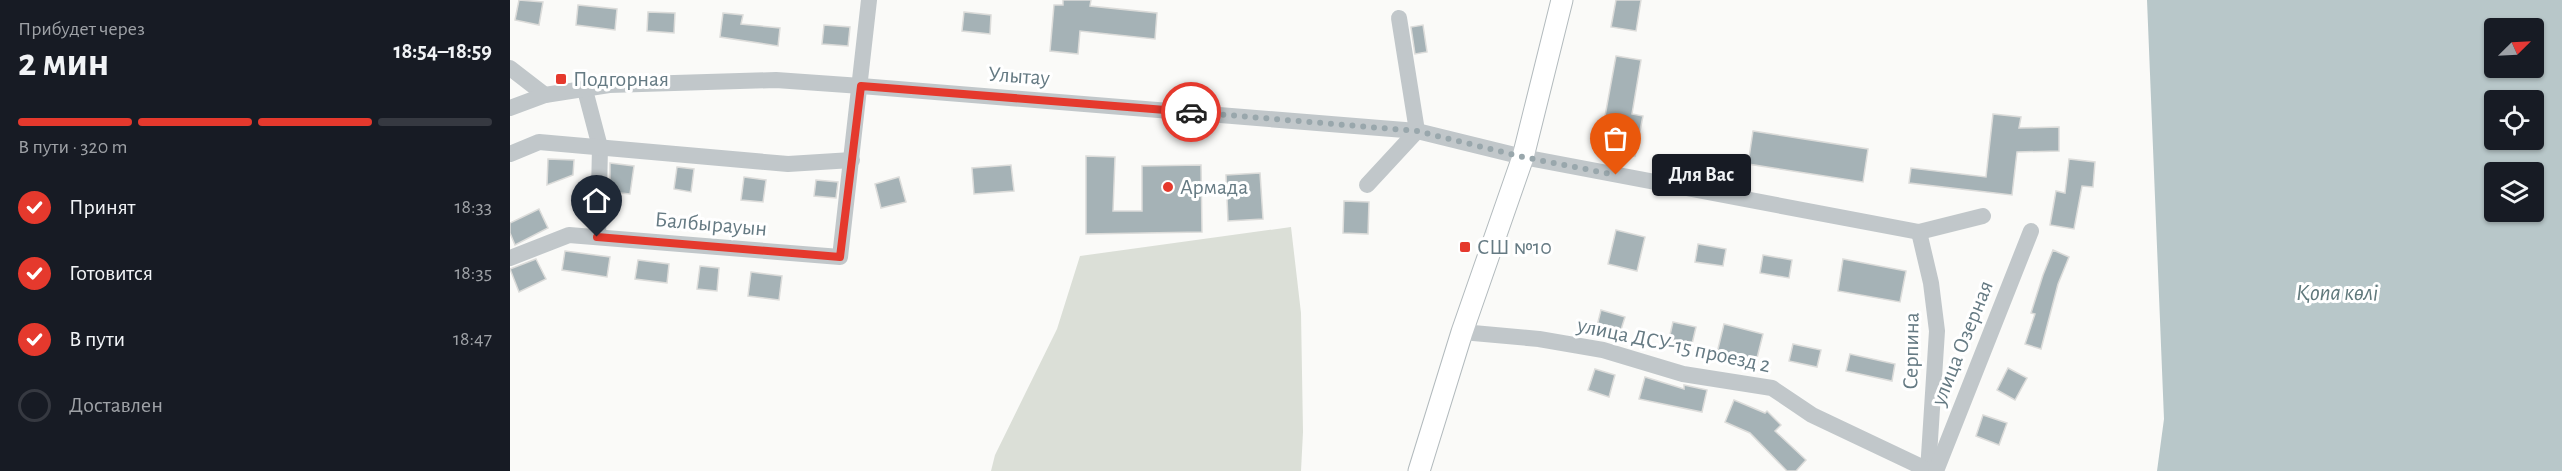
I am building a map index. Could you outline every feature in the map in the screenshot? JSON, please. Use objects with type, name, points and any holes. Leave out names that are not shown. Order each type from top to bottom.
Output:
[{"type":"main road","points":[[1419,471],[1462,332],[1523,157],[1562,0]]},
{"type":"street","points":[[510,154],[539,142],[788,164],[852,160],[870,0]]},
{"type":"street","points":[[1367,185],[1417,131],[1399,18]]},
{"type":"street","points":[[510,69],[545,95]]},
{"type":"street","name":"Улытау","points":[[510,108],[545,95],[609,86],[776,80],[1417,131],[1523,157]]},
{"type":"street","points":[[585,90],[600,147],[597,237]]},
{"type":"street","points":[[1523,157],[1919,232],[1983,216]]},
{"type":"street","name":"Балбырауын","points":[[510,258],[569,235],[840,257],[852,160]]},
{"type":"street","name":"улица Озерная","points":[[1936,471],[2031,231]]},
{"type":"street","name":"Серпина","points":[[1919,232],[1931,284],[1937,331],[1928,471]]},
{"type":"street","name":"улица ДСУ-15 проезд 2","points":[[1462,332],[1539,339],[1603,350],[1683,374],[1772,388],[1812,415],[1928,471]]},
{"type":"shaded area","points":[[1291,227],[1301,313],[1303,432],[1301,471],[991,471],[995,455],[1057,329],[1080,256]]},
{"type":"water","name":"Қопа көлі","points":[[2147,0],[2562,0],[2562,471],[2157,471],[2164,419]]},
{"type":"building","points":[[519,0],[543,2],[539,25],[515,20]]},
{"type":"building","points":[[1063,0],[1091,0],[1090,6],[1157,13],[1155,39],[1080,31],[1078,54],[1050,51],[1054,5],[1063,5]]},
{"type":"building","points":[[1616,0],[1641,0],[1636,31],[1611,27]]},
{"type":"building","points":[[578,5],[617,9],[615,30],[576,25]]},
{"type":"building","points":[[648,12],[675,13],[674,33],[647,31]]},
{"type":"building","points":[[964,12],[991,15],[990,34],[962,31]]},
{"type":"building","points":[[723,13],[743,15],[741,24],[780,28],[778,46],[720,37]]},
{"type":"building","points":[[824,25],[850,27],[848,46],[822,44]]},
{"type":"building","points":[[1423,25],[1427,52],[1415,54],[1411,27]]},
{"type":"building","points":[[1616,56],[1641,60],[1632,114],[1643,116],[1635,156],[1599,149]]},
{"type":"building","points":[[1993,114],[2021,117],[2019,128],[2059,127],[2059,151],[2017,152],[2012,195],[1909,183],[1911,168],[1986,177]]},
{"type":"building","points":[[1753,131],[1868,149],[1863,182],[1748,164]]},
{"type":"building","points":[[1086,156],[1115,157],[1113,211],[1142,211],[1142,166],[1201,165],[1202,232],[1086,234]]},
{"type":"building","points":[[548,159],[574,160],[573,175],[547,185]]},
{"type":"building","points":[[2069,159],[2095,162],[2093,187],[2082,186],[2074,229],[2050,225],[2056,191],[2065,193]]},
{"type":"building","points":[[610,163],[634,166],[630,194],[610,192]]},
{"type":"building","points":[[1011,165],[1014,191],[974,194],[972,168]]},
{"type":"building","points":[[677,167],[694,169],[691,192],[674,189]]},
{"type":"building","points":[[1260,173],[1263,219],[1228,221],[1226,175]]},
{"type":"building","points":[[744,177],[766,180],[763,202],[741,200]]},
{"type":"building","points":[[899,177],[906,202],[881,208],[875,184]]},
{"type":"building","points":[[816,180],[838,182],[836,198],[814,196]]},
{"type":"building","points":[[1344,201],[1369,202],[1368,234],[1343,233]]},
{"type":"building","points":[[539,209],[548,228],[515,245],[510,233],[510,223]]},
{"type":"building","points":[[1616,230],[1645,237],[1637,271],[1608,264]]},
{"type":"building","points":[[1698,244],[1726,249],[1723,266],[1695,262]]},
{"type":"building","points":[[2053,250],[2069,257],[2058,284],[2041,349],[2025,344],[2035,314],[2031,313]]},
{"type":"building","points":[[565,251],[610,257],[607,277],[562,270]]},
{"type":"building","points":[[1763,255],[1792,260],[1789,278],[1760,273]]},
{"type":"building","points":[[536,259],[546,279],[519,292],[510,269]]},
{"type":"building","points":[[1843,259],[1906,271],[1900,302],[1838,291]]},
{"type":"building","points":[[638,260],[669,264],[667,283],[635,279]]},
{"type":"building","points":[[700,266],[719,268],[717,291],[697,289]]},
{"type":"building","points":[[751,272],[782,276],[779,300],[748,296]]},
{"type":"building","points":[[1601,310],[1625,317],[1619,336],[1596,330]]},
{"type":"building","points":[[1673,322],[1696,327],[1692,344],[1669,339]]},
{"type":"building","points":[[1724,324],[1763,334],[1756,362],[1717,353]]},
{"type":"building","points":[[1793,344],[1821,350],[1817,367],[1789,361]]},
{"type":"building","points":[[1850,354],[1895,364],[1892,381],[1846,371]]},
{"type":"building","points":[[2008,368],[2027,378],[2015,400],[1997,390]]},
{"type":"building","points":[[1595,369],[1615,375],[1609,397],[1588,390]]},
{"type":"building","points":[[1645,377],[1684,389],[1684,385],[1707,390],[1702,412],[1639,399]]},
{"type":"building","points":[[1734,400],[1765,413],[1767,411],[1781,425],[1775,431],[1806,460],[1796,471],[1787,471],[1750,433],[1725,422]]},
{"type":"building","points":[[1983,415],[2007,423],[1999,445],[1976,436]]},
{"type":"way so far","points":[[1191,112],[1417,131],[1523,157],[1616,175]]},
{"type":"place","name":"Подгорная","points":[[561,79]]},
{"type":"place","name":"Для Вас","points":[[1616,175]]},
{"type":"place","name":"Армада","points":[[1168,187]]},
{"type":"place","name":"СШ №10","points":[[1465,247]]},
{"type":"route","points":[[597,237],[840,257],[861,86],[1191,112]]}]
